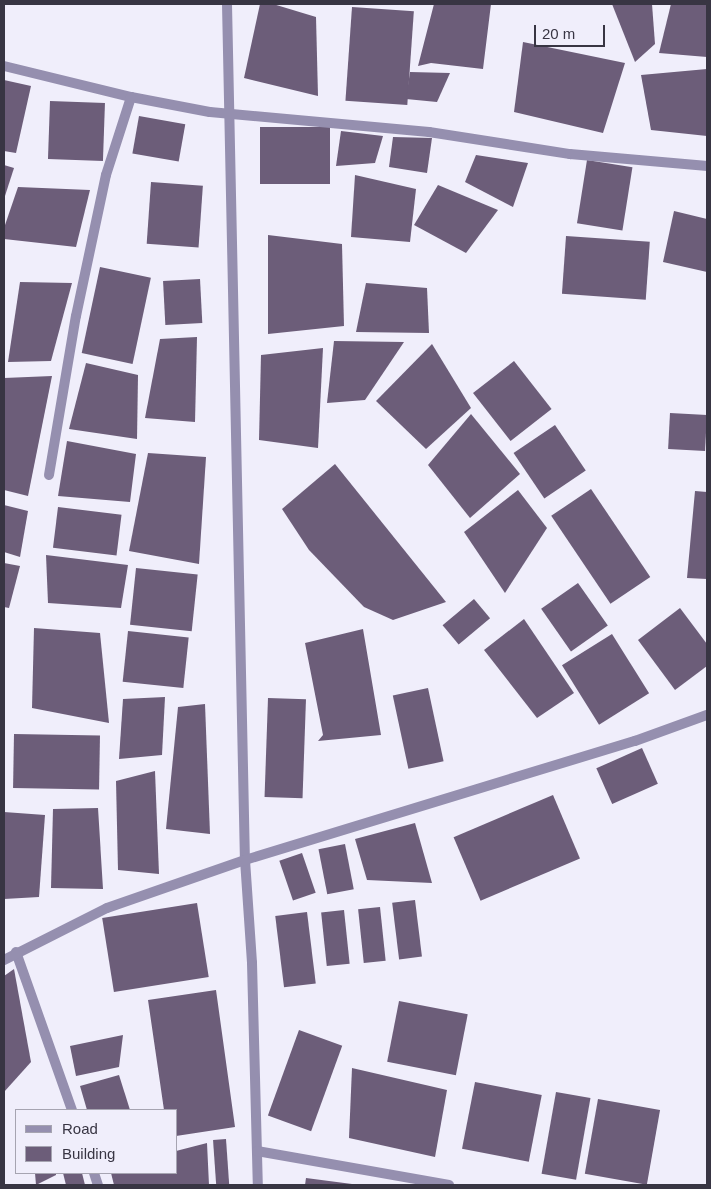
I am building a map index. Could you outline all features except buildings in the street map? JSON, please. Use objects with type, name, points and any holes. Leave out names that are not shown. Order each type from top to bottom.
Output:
[{"type":"street","points":[[227,4],[231,113],[245,860],[252,963],[258,1185]]},
{"type":"street","points":[[4,66],[130,97],[231,113],[429,132],[570,154],[707,166]]},
{"type":"street","points":[[49,474],[76,316],[106,175],[130,97]]},
{"type":"street","points":[[4,960],[16,952],[107,908],[245,860],[636,741],[707,715]]},
{"type":"street","points":[[16,952],[72,1109]]},
{"type":"street","points":[[257,1151],[429,1183],[450,1185]]}]
